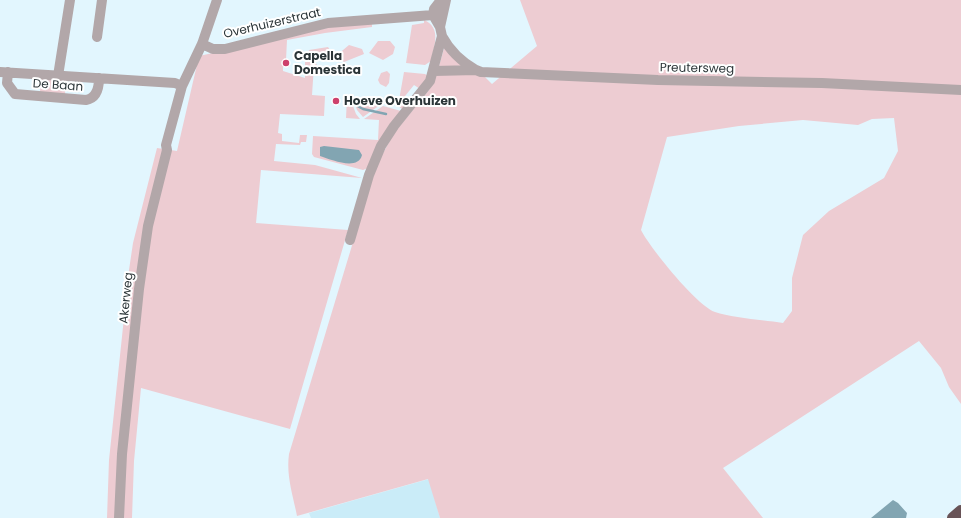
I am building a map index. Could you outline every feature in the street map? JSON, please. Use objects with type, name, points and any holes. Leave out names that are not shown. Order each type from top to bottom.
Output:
[{"type":"highway","points":[[953,518],[961,510]]},
{"type":"street","points":[[58,76],[70,0]]},
{"type":"street","points":[[97,37],[102,0]]},
{"type":"street","name":"Akerweg","points":[[119,518],[122,454],[144,253],[156,193],[167,150],[166,145],[182,86],[202,44],[218,0]]},
{"type":"street","points":[[440,0],[434,9],[433,15],[441,31],[454,53],[463,62],[476,70]]},
{"type":"street","points":[[350,240],[369,175],[381,146],[394,126],[428,86],[434,71],[446,0]]},
{"type":"street","name":"Overhuizerstraat","points":[[202,44],[213,49],[225,49],[328,23],[433,15]]},
{"type":"street","name":"Preutersweg","points":[[434,71],[476,70],[481,72],[622,79],[822,83],[961,90]]},
{"type":"street","name":"De Baan","points":[[99,78],[99,89],[91,98],[86,100],[18,95],[3,86],[4,72],[58,76],[99,78],[175,83],[182,86]]},
{"type":"shaded area","points":[[520,0],[961,0],[961,404],[949,387],[941,368],[919,341],[723,468],[763,518],[440,518],[428,479],[297,516],[289,478],[289,454],[376,166],[394,133],[429,90],[436,73],[483,75],[492,84],[537,46]],"holes":[[[894,118],[898,151],[884,178],[829,211],[803,235],[792,278],[792,311],[783,323],[730,316],[715,312],[707,307],[697,299],[675,276],[654,250],[641,230],[667,137],[739,126],[803,120],[858,125],[872,119]]]},
{"type":"shaded area","points":[[424,20],[430,23],[435,33],[435,44],[431,61],[425,65],[406,63],[412,25],[424,23]]},
{"type":"shaded area","points":[[372,23],[372,27],[287,40],[286,60],[283,60],[283,71],[305,78],[305,62],[315,62],[317,65],[314,65],[312,95],[325,96],[324,116],[280,114],[278,133],[282,134],[282,141],[299,143],[300,135],[307,135],[306,142],[301,142],[300,145],[276,144],[274,161],[315,165],[362,178],[261,170],[256,223],[348,230],[290,429],[141,388],[134,461],[132,518],[107,518],[109,460],[133,243],[157,148],[177,151],[199,56],[331,27]]},
{"type":"shaded area","points":[[378,41],[390,41],[395,47],[393,54],[383,60],[369,53]]},
{"type":"shaded area","points":[[349,45],[362,49],[364,54],[344,62],[337,55]]},
{"type":"shaded area","points":[[445,45],[465,67],[439,66]]},
{"type":"shaded area","points":[[328,47],[330,50],[326,59],[308,55],[309,50]]},
{"type":"shaded area","points":[[387,71],[390,74],[389,83],[386,87],[380,84],[378,80],[381,73]]},
{"type":"shaded area","points":[[404,72],[425,74],[428,76],[420,89],[414,85],[401,101],[407,106],[402,109],[398,106]]},
{"type":"shaded area","points":[[41,78],[66,80],[65,94],[40,92]]},
{"type":"shaded area","points":[[347,97],[350,98],[356,114],[360,119],[346,118]]},
{"type":"shaded area","points":[[354,101],[365,105],[375,102],[380,105],[363,117],[357,110]]},
{"type":"shaded area","points":[[383,106],[401,111],[368,168],[363,170],[314,157],[312,154],[313,136],[378,140],[379,120],[364,119]]},
{"type":"shaded area","points":[[324,146],[359,150],[362,155],[360,160],[355,162],[338,162],[320,156],[320,147]]},
{"type":"shaded area","points":[[429,479],[440,518],[311,518],[309,513]]},
{"type":"shaded area","points":[[893,500],[898,503],[907,513],[906,518],[871,518]]},
{"type":"waterway","points":[[352,103],[363,109],[386,114]]},
{"type":"place","name":"Capella Domestica","points":[[286,63]]},
{"type":"place","name":"Hoeve Overhuizen","points":[[336,101]]}]
